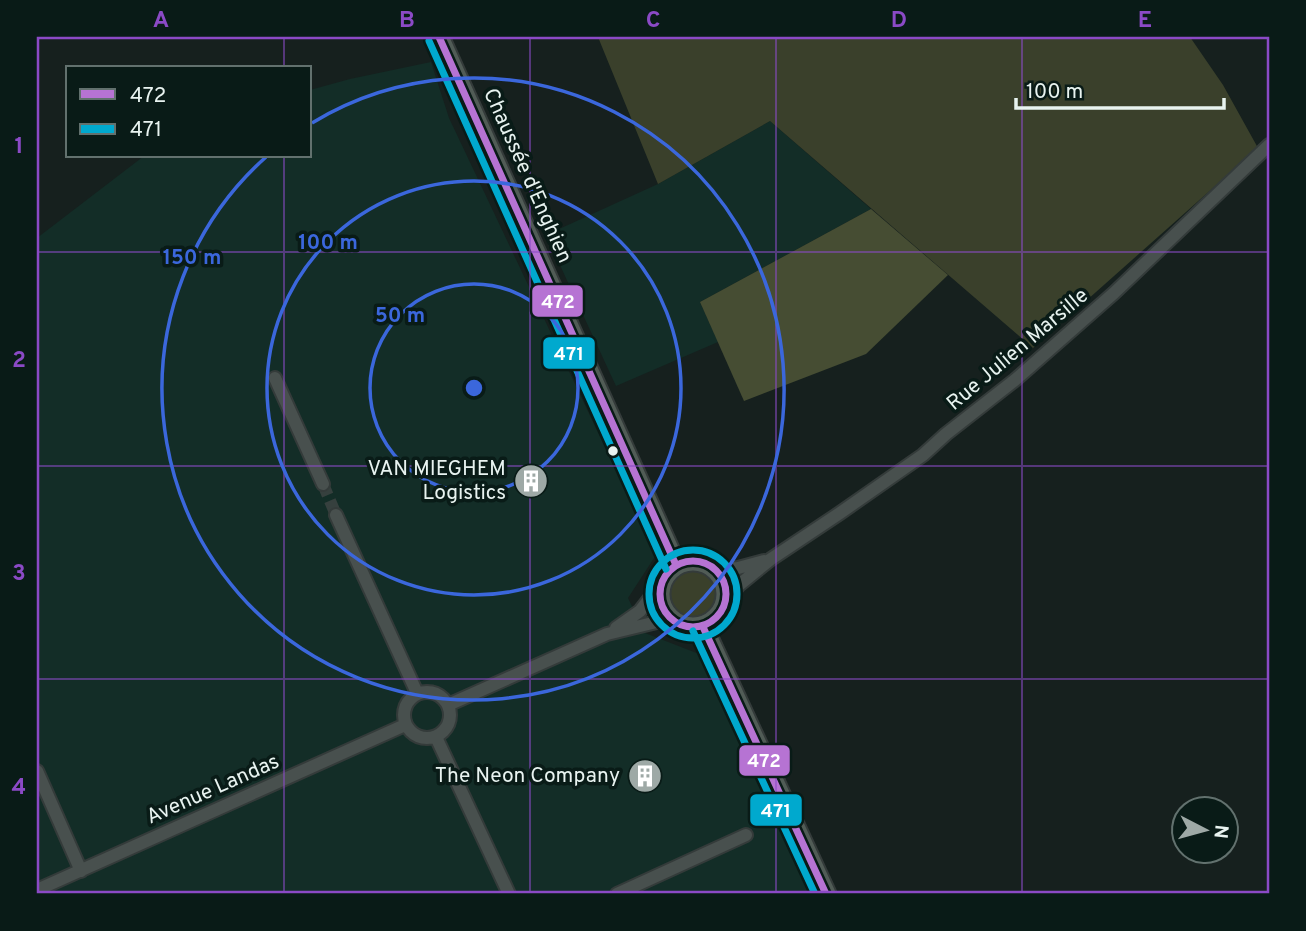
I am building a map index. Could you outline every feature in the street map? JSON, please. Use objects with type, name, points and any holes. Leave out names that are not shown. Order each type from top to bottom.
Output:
[{"type":"main road","name":"Chaussée d'Enghien","points":[[439,37],[676,565]]},
{"type":"main road","points":[[685,561],[708,564],[717,570],[726,589],[722,612],[703,626],[689,628],[669,619],[659,596],[667,573],[685,561]]},
{"type":"main road","points":[[703,626],[826,894]]},
{"type":"street","name":"Rue Julien Marsille","points":[[726,601],[739,585],[771,559],[923,455],[1015,380],[1114,293],[1269,145]]},
{"type":"street","points":[[275,378],[323,484]]},
{"type":"street","points":[[336,515],[417,694]]},
{"type":"street","name":"Rue Julien Marsille","points":[[717,570],[738,568],[771,559]]},
{"type":"street","points":[[607,634],[640,611],[661,584]]},
{"type":"street","points":[[448,705],[607,634],[669,619]]},
{"type":"street","points":[[429,692],[440,696],[448,705],[449,724],[436,737],[424,738],[413,734],[405,725],[403,713],[407,701],[417,694],[429,692]]},
{"type":"street","name":"Avenue Landas","points":[[37,890],[405,725]]},
{"type":"street","points":[[436,737],[509,894]]},
{"type":"street","points":[[37,771],[80,871]]},
{"type":"street","points":[[617,894],[746,835]]},
{"type":"shaded area","points":[[598,37],[1190,37],[1223,85],[1258,148],[1033,348],[770,121],[658,184]]},
{"type":"shaded area","points":[[431,62],[449,118],[656,555],[628,598],[645,633],[699,654],[810,894],[37,894],[37,238],[141,158],[312,158],[312,89]]},
{"type":"shaded area","points":[[770,121],[871,209],[700,302],[718,342],[616,386],[546,235],[658,184]]},
{"type":"shaded area","points":[[871,209],[948,275],[866,354],[744,401],[700,302]]},
{"type":"shaded area","points":[[692,570],[711,577],[718,596],[711,615],[692,622],[673,615],[666,596],[673,577]]},
{"type":"tunnel","points":[[323,484],[336,515]]},
{"type":"transit line","name":"472","points":[[439,37],[676,565]]},
{"type":"transit line","name":"471","points":[[429,41],[666,569]]},
{"type":"transit line","name":"471","points":[[693,550],[710,553],[724,563],[734,577],[737,594],[734,611],[724,625],[710,635],[693,638],[676,635],[662,625],[652,611],[649,594],[652,577],[662,563],[676,553],[693,550]]},
{"type":"transit line","name":"472","points":[[686,561],[700,561],[712,566],[721,575],[726,594],[724,607],[717,618],[700,627],[686,627],[674,622],[665,613],[660,601],[660,587],[665,575],[674,566],[686,561]]},
{"type":"transit line","name":"472","points":[[703,627],[826,894]]},
{"type":"transit line","name":"471","points":[[693,631],[815,894]]},
{"type":"place","name":"VAN MIEGHEM Logistics","points":[[531,481]]},
{"type":"place","name":"The Neon Company","points":[[645,776]]}]
